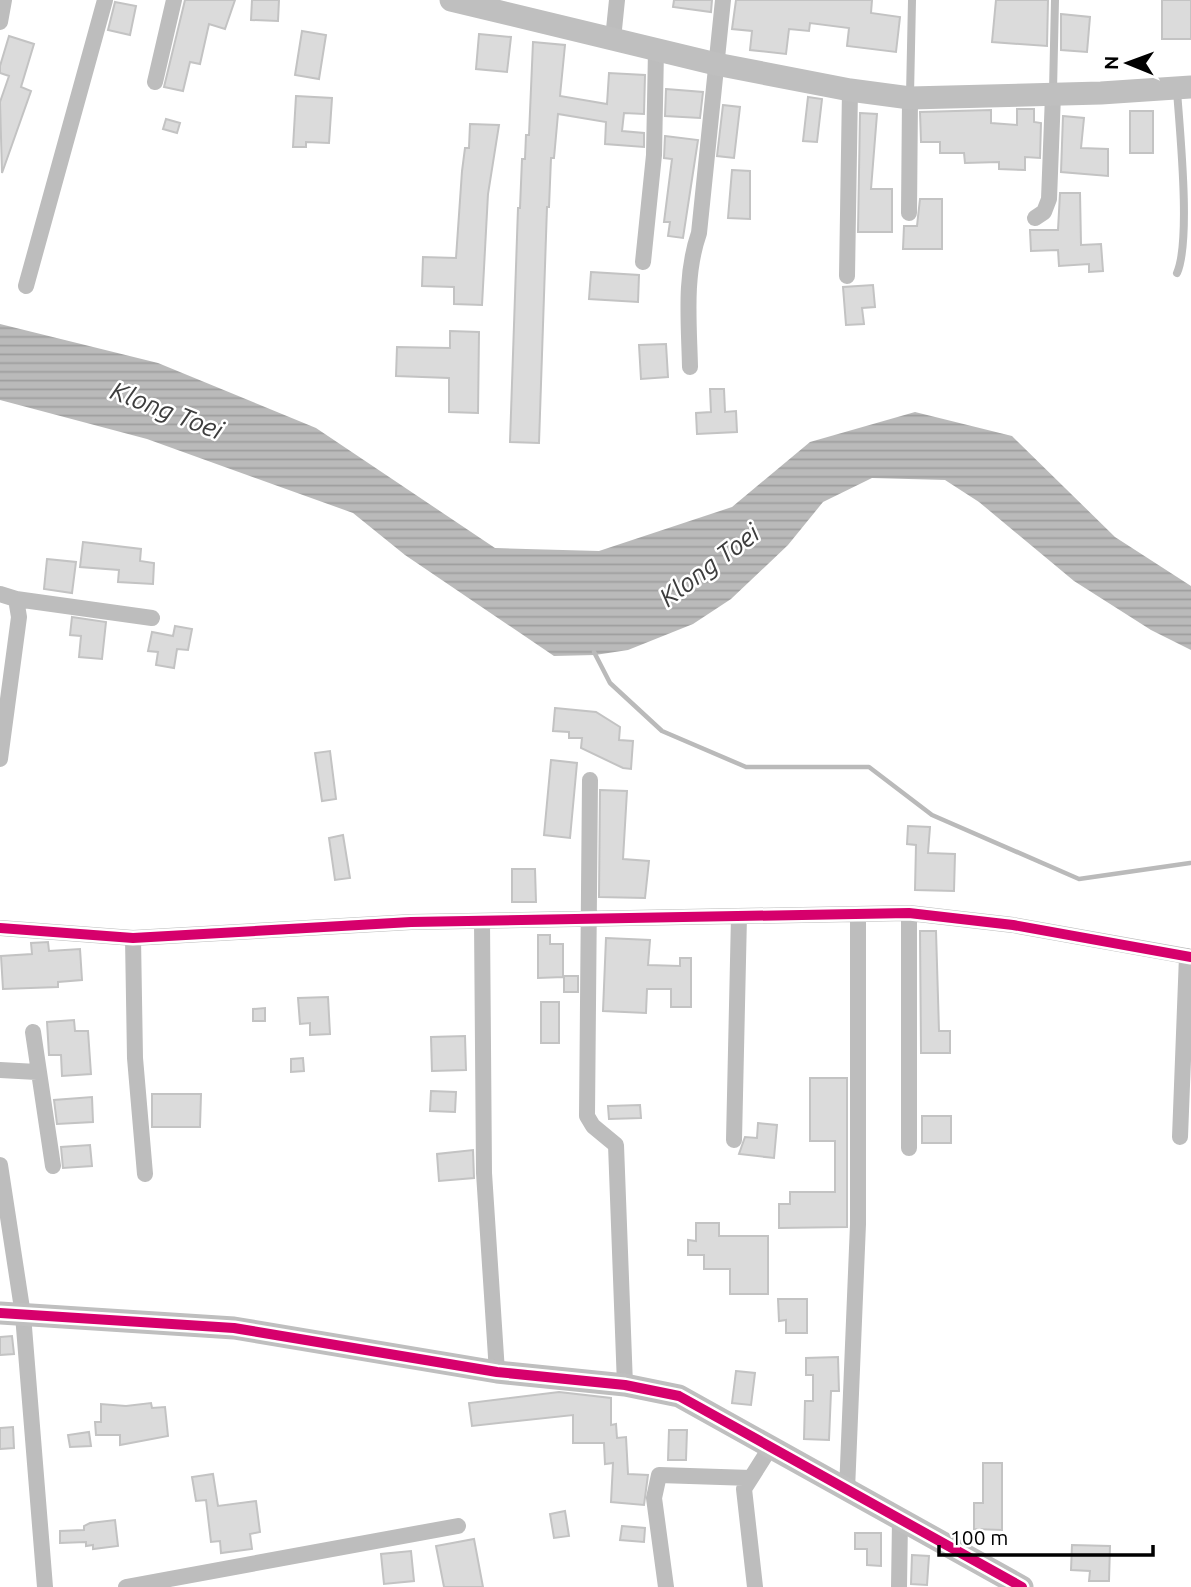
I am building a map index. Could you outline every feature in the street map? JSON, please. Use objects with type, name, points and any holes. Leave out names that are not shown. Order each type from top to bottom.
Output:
[{"type":"street","points":[[0,22],[4,0]]},
{"type":"street","points":[[26,286],[105,0]]},
{"type":"street","points":[[155,82],[174,0]]},
{"type":"street","points":[[450,0],[482,3],[716,64],[850,90],[910,98],[1053,95],[1184,88]]},
{"type":"street","points":[[613,39],[617,0]]},
{"type":"street","points":[[690,367],[691,256],[699,233],[723,0]]},
{"type":"street","points":[[643,261],[654,155],[656,50]]},
{"type":"street","points":[[847,276],[850,90]]},
{"type":"street","points":[[1035,218],[1044,212],[1049,199],[1053,95]]},
{"type":"street","points":[[909,213],[910,98]]},
{"type":"street","points":[[0,594],[16,599],[152,618]]},
{"type":"street","points":[[0,759],[19,617],[16,599]]},
{"type":"street","points":[[590,780],[587,1116],[593,1126],[616,1145],[625,1385]]},
{"type":"street","points":[[909,913],[909,1148]]},
{"type":"street","points":[[0,928],[133,938],[411,922],[909,913],[1013,925],[1189,957],[1180,1137]]},
{"type":"street","points":[[847,1490],[858,1224],[858,914]]},
{"type":"street","points":[[734,1140],[739,916]]},
{"type":"street","points":[[482,921],[484,1173],[497,1372]]},
{"type":"street","points":[[133,938],[135,1058],[145,1174]]},
{"type":"street","points":[[33,1032],[52,1166]]},
{"type":"street","points":[[0,1070],[37,1072]]},
{"type":"street","points":[[0,1165],[23,1315],[45,1587]]},
{"type":"street","points":[[0,1313],[234,1328],[497,1372],[625,1385],[679,1396],[1023,1587]]},
{"type":"street","points":[[755,1587],[744,1489],[770,1448]]},
{"type":"street","points":[[666,1587],[654,1498],[659,1475],[751,1478]]},
{"type":"street","points":[[899,1587],[900,1520]]},
{"type":"street","points":[[126,1587],[458,1526]]},
{"type":"lane","points":[[910,98],[912,0]]},
{"type":"lane","points":[[1053,95],[1055,0]]},
{"type":"lane","points":[[1177,274],[1184,261],[1184,88]]},
{"type":"water","name":"Klong Toei","points":[[0,324],[158,363],[316,428],[495,548],[599,551],[732,507],[810,442],[915,412],[1012,436],[1115,537],[1191,586],[1191,650],[1151,630],[1074,581],[979,502],[945,480],[872,478],[823,502],[788,545],[731,599],[693,624],[628,650],[595,655],[554,656],[405,555],[353,513],[147,439],[0,400]]},
{"type":"building","points":[[185,0],[235,0],[225,29],[209,24],[200,64],[190,62],[183,91],[164,87]]},
{"type":"building","points":[[252,0],[279,0],[278,21],[251,20]]},
{"type":"building","points":[[674,0],[712,0],[711,12],[673,7]]},
{"type":"building","points":[[736,0],[872,0],[871,13],[900,17],[896,52],[847,46],[849,28],[810,23],[809,31],[789,29],[786,54],[750,50],[752,31],[732,29]]},
{"type":"building","points":[[996,0],[1048,0],[1047,46],[992,42]]},
{"type":"building","points":[[1162,0],[1191,0],[1191,39],[1162,39]]},
{"type":"building","points":[[115,2],[136,6],[130,35],[108,30]]},
{"type":"building","points":[[1061,14],[1090,17],[1087,52],[1061,50]]},
{"type":"building","points":[[302,31],[326,35],[319,79],[295,75]]},
{"type":"building","points":[[479,34],[511,37],[507,72],[476,69]]},
{"type":"building","points":[[9,36],[34,44],[21,87],[31,91],[2,173],[0,102],[9,76],[0,73],[0,66]]},
{"type":"building","points":[[533,42],[565,45],[560,96],[607,104],[609,73],[645,75],[644,114],[624,113],[622,131],[644,133],[644,147],[605,144],[606,122],[558,114],[547,207],[539,443],[510,442],[518,208],[522,159],[525,159],[526,135],[529,135]]},
{"type":"building","points":[[666,89],[703,92],[700,118],[665,116]]},
{"type":"building","points":[[296,96],[332,98],[329,143],[306,142],[306,147],[293,147]]},
{"type":"building","points":[[808,97],[822,99],[817,142],[803,141]]},
{"type":"building","points":[[723,105],[740,107],[734,158],[717,156]]},
{"type":"building","points":[[1017,109],[1034,109],[1034,122],[1041,123],[1040,158],[1025,157],[1025,170],[999,169],[999,162],[965,163],[964,153],[940,153],[940,142],[921,142],[920,112],[991,110],[991,123],[1017,125]]},
{"type":"building","points":[[1130,111],[1153,111],[1153,153],[1130,153]]},
{"type":"building","points":[[860,113],[877,114],[871,189],[892,189],[892,232],[858,232]]},
{"type":"building","points":[[1063,116],[1084,118],[1081,148],[1108,149],[1108,176],[1061,172]]},
{"type":"building","points":[[166,119],[180,123],[177,133],[163,129]]},
{"type":"building","points":[[470,124],[499,125],[488,194],[482,305],[454,304],[454,287],[422,286],[423,257],[456,258],[462,171],[465,148],[469,148]]},
{"type":"building","points":[[665,136],[698,140],[683,238],[668,236],[670,222],[664,222],[672,159],[664,158]]},
{"type":"building","points":[[732,170],[750,171],[750,219],[728,218]]},
{"type":"building","points":[[1060,193],[1080,193],[1081,245],[1101,244],[1103,271],[1089,272],[1089,264],[1059,266],[1058,250],[1031,251],[1030,230],[1058,230]]},
{"type":"building","points":[[920,199],[942,199],[942,249],[903,249],[904,226],[917,226]]},
{"type":"building","points":[[591,272],[639,275],[638,302],[589,299]]},
{"type":"building","points":[[873,285],[875,307],[862,308],[864,324],[846,325],[843,287]]},
{"type":"building","points":[[450,331],[479,332],[478,413],[449,412],[449,378],[396,376],[397,347],[450,348]]},
{"type":"building","points":[[666,344],[668,377],[641,379],[639,345]]},
{"type":"building","points":[[710,389],[724,389],[725,412],[736,411],[737,432],[697,434],[696,413],[711,412]]},
{"type":"building","points":[[83,542],[141,549],[140,561],[154,563],[153,584],[118,582],[119,570],[80,567]]},
{"type":"building","points":[[47,559],[76,562],[72,593],[44,589]]},
{"type":"building","points":[[72,617],[106,622],[102,659],[79,657],[81,636],[70,635]]},
{"type":"building","points":[[175,626],[192,629],[188,650],[177,649],[174,668],[156,665],[158,652],[148,651],[152,632],[173,636]]},
{"type":"building","points":[[555,708],[596,712],[620,727],[619,740],[633,741],[631,769],[623,768],[581,748],[582,738],[569,738],[569,732],[553,731]]},
{"type":"building","points":[[330,751],[336,799],[322,801],[315,753]]},
{"type":"building","points":[[551,760],[577,763],[570,838],[544,835]]},
{"type":"building","points":[[600,790],[627,791],[623,859],[649,861],[645,898],[599,897]]},
{"type":"building","points":[[908,826],[930,827],[928,853],[955,854],[954,891],[915,890],[916,845],[907,844]]},
{"type":"building","points":[[343,835],[350,878],[335,880],[329,838]]},
{"type":"building","points":[[512,869],[535,869],[536,902],[512,902]]},
{"type":"building","points":[[920,931],[936,931],[939,1031],[950,1031],[950,1053],[921,1053]]},
{"type":"building","points":[[538,935],[550,935],[550,944],[563,944],[563,977],[538,978]]},
{"type":"building","points":[[606,938],[650,940],[648,965],[680,966],[680,958],[691,958],[691,1007],[671,1007],[671,989],[647,989],[646,1013],[603,1011]]},
{"type":"building","points":[[48,942],[49,951],[80,949],[82,980],[58,982],[58,987],[3,989],[1,956],[32,954],[31,943]]},
{"type":"building","points":[[564,976],[578,976],[578,992],[564,992]]},
{"type":"building","points":[[328,997],[330,1034],[310,1035],[310,1023],[300,1024],[298,998]]},
{"type":"building","points":[[541,1002],[559,1002],[559,1043],[541,1043]]},
{"type":"building","points":[[265,1008],[265,1021],[253,1021],[253,1009]]},
{"type":"building","points":[[74,1020],[75,1031],[88,1031],[91,1074],[62,1076],[61,1055],[49,1055],[47,1022]]},
{"type":"building","points":[[465,1036],[466,1070],[432,1071],[431,1037]]},
{"type":"building","points":[[303,1058],[304,1071],[291,1072],[291,1059]]},
{"type":"building","points":[[810,1078],[847,1078],[847,1227],[779,1228],[779,1204],[790,1204],[790,1192],[835,1192],[835,1141],[810,1141]]},
{"type":"building","points":[[431,1091],[456,1092],[455,1112],[430,1111]]},
{"type":"building","points":[[152,1094],[201,1094],[200,1127],[152,1127]]},
{"type":"building","points":[[92,1097],[93,1122],[57,1124],[54,1100]]},
{"type":"building","points":[[640,1105],[641,1118],[609,1119],[608,1106]]},
{"type":"building","points":[[922,1116],[951,1116],[951,1143],[922,1143]]},
{"type":"building","points":[[758,1123],[777,1125],[774,1158],[739,1154],[745,1137],[757,1138]]},
{"type":"building","points":[[90,1145],[92,1166],[63,1168],[61,1147]]},
{"type":"building","points":[[473,1150],[474,1178],[439,1181],[437,1154]]},
{"type":"building","points":[[696,1223],[719,1223],[719,1236],[768,1236],[768,1294],[730,1294],[730,1269],[704,1269],[704,1255],[688,1255],[688,1240],[696,1241]]},
{"type":"building","points":[[778,1299],[807,1299],[807,1333],[786,1333],[786,1320],[779,1321]]},
{"type":"building","points":[[12,1336],[14,1354],[0,1355],[0,1337]]},
{"type":"building","points":[[838,1357],[839,1391],[831,1391],[829,1440],[804,1439],[805,1401],[813,1401],[813,1375],[806,1375],[806,1358]]},
{"type":"building","points":[[736,1371],[755,1373],[751,1405],[732,1403]]},
{"type":"building","points":[[559,1392],[611,1398],[611,1425],[616,1424],[617,1438],[626,1437],[628,1474],[648,1475],[644,1505],[611,1502],[613,1463],[605,1464],[604,1443],[573,1443],[573,1415],[472,1426],[469,1403]]},
{"type":"building","points":[[151,1403],[152,1408],[165,1407],[168,1436],[120,1445],[120,1435],[96,1435],[95,1422],[101,1422],[101,1404],[126,1406]]},
{"type":"building","points":[[13,1427],[14,1448],[0,1449],[0,1428]]},
{"type":"building","points":[[669,1430],[687,1430],[686,1460],[668,1460]]},
{"type":"building","points":[[89,1432],[91,1446],[70,1447],[68,1435]]},
{"type":"building","points":[[983,1463],[1002,1463],[1002,1530],[974,1529],[974,1503],[983,1503]]},
{"type":"building","points":[[213,1474],[218,1506],[256,1501],[260,1532],[250,1534],[252,1549],[221,1553],[220,1541],[211,1542],[206,1500],[196,1501],[192,1477]]},
{"type":"building","points":[[565,1511],[569,1536],[554,1538],[550,1514]]},
{"type":"building","points":[[115,1520],[118,1546],[93,1549],[93,1545],[86,1546],[86,1542],[60,1543],[60,1531],[84,1530],[84,1526],[90,1523]]},
{"type":"building","points":[[622,1526],[645,1528],[644,1542],[620,1540]]},
{"type":"building","points":[[855,1533],[881,1533],[881,1566],[867,1565],[867,1549],[855,1549]]},
{"type":"building","points":[[474,1539],[483,1587],[444,1587],[436,1546]]},
{"type":"building","points":[[1072,1545],[1110,1546],[1109,1581],[1089,1581],[1090,1571],[1071,1570]]},
{"type":"building","points":[[411,1551],[414,1581],[384,1584],[381,1554]]},
{"type":"building","points":[[912,1555],[929,1556],[927,1585],[911,1584]]},
{"type":"waterway","points":[[594,652],[610,683],[662,731],[746,767],[869,767],[932,815],[1079,879],[1190,863]]},
{"type":"cycle path","points":[[0,928],[133,938],[411,922],[909,913],[1013,925],[1191,957]]},
{"type":"cycle path","points":[[0,1313],[234,1328],[497,1372],[625,1385],[679,1396],[1022,1587]]}]
